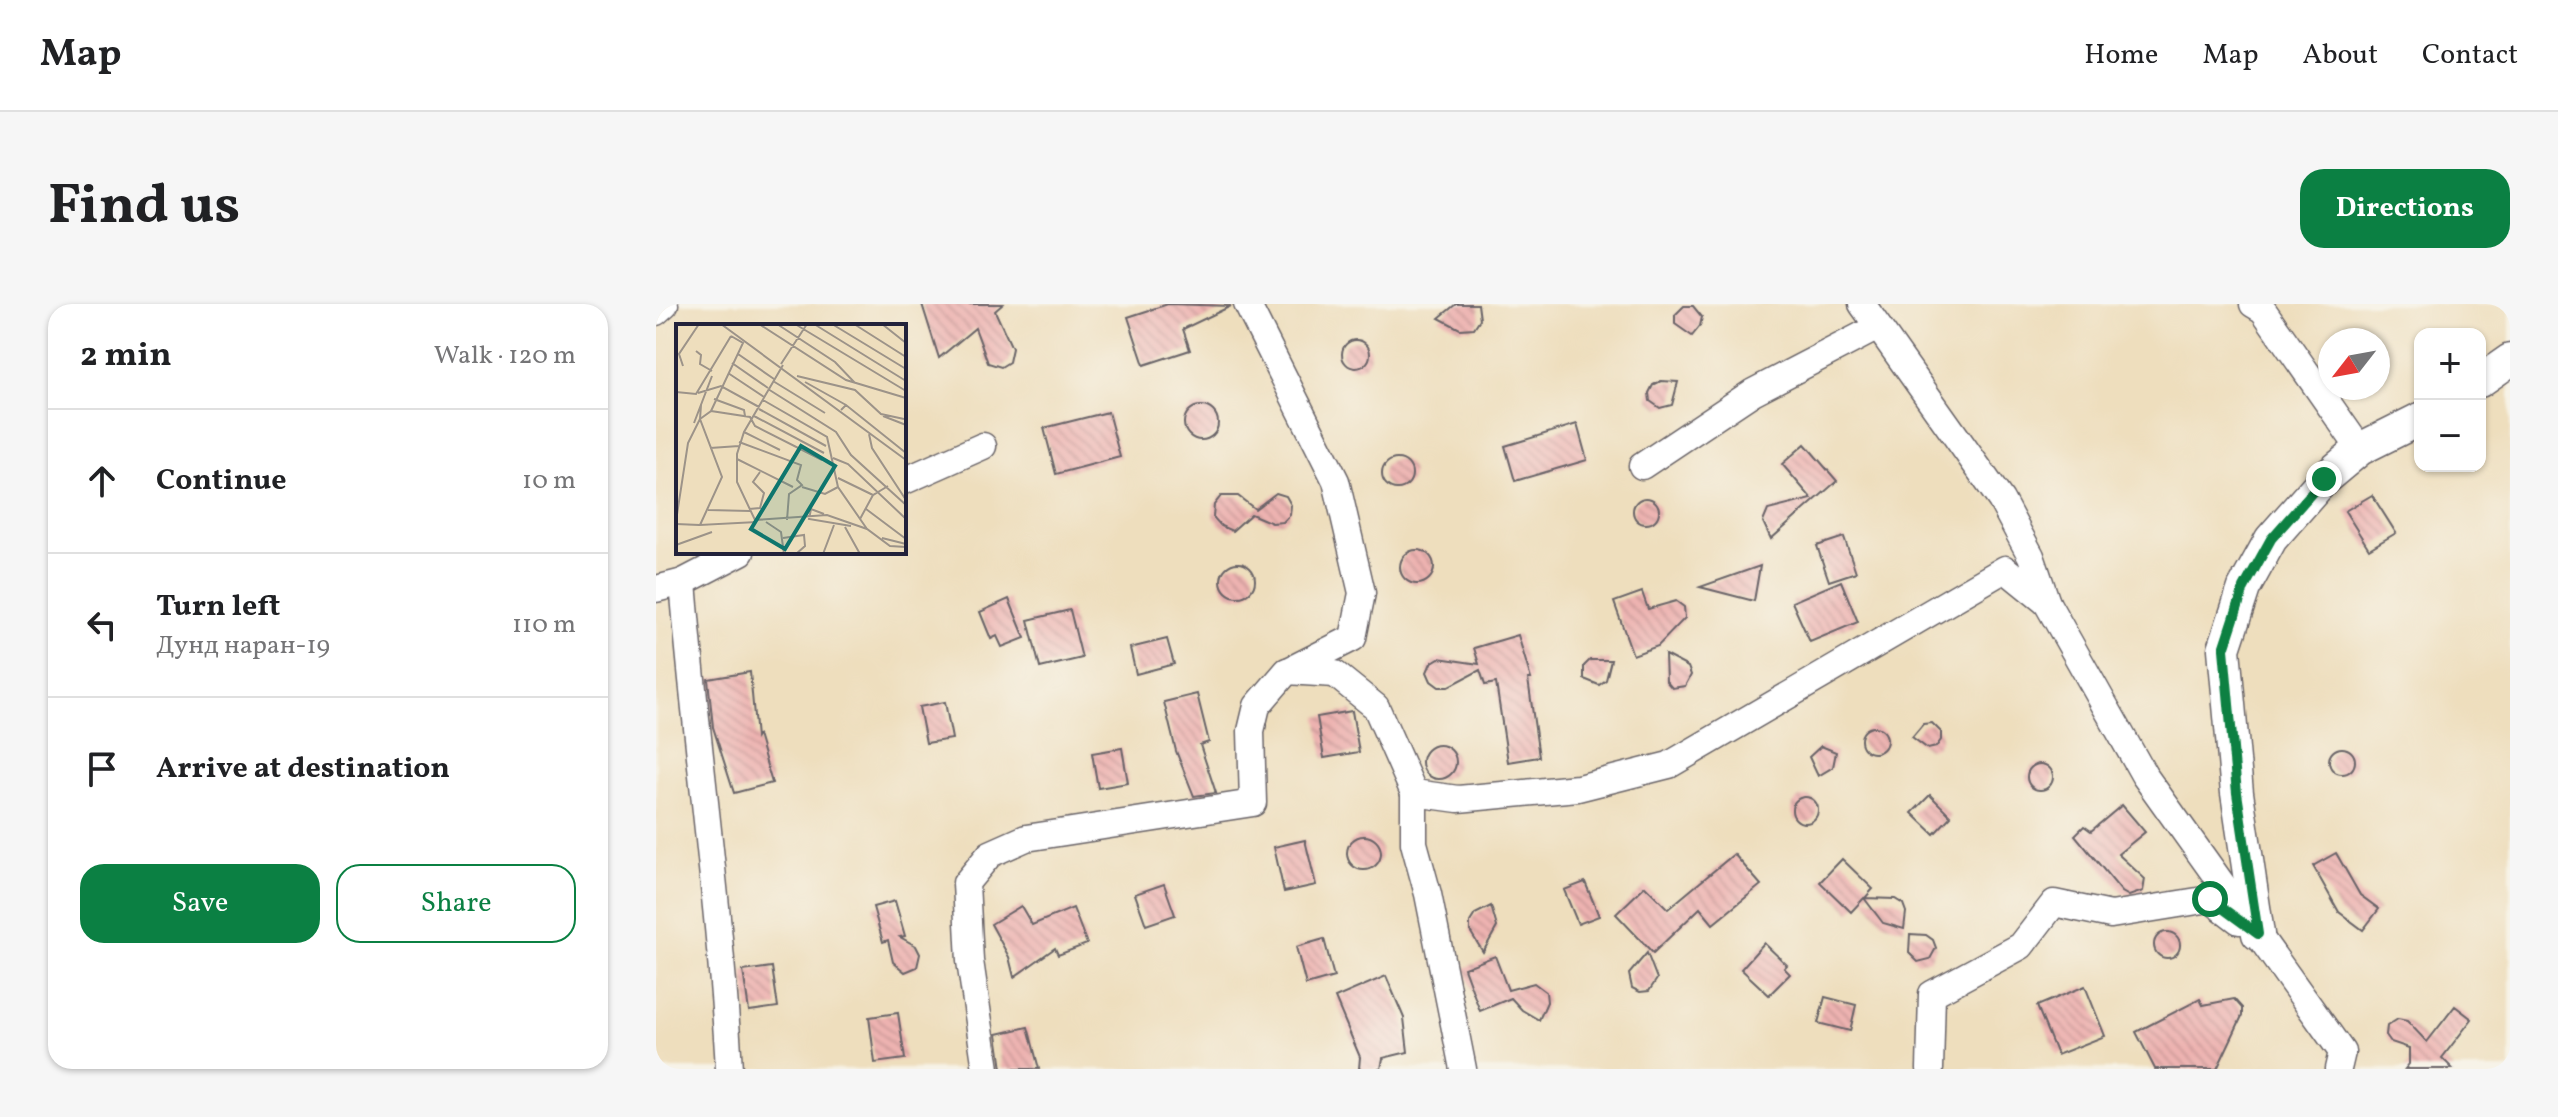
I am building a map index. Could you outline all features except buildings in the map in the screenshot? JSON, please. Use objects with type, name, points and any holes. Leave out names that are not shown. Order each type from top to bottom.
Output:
[{"type":"street","points":[[656,312],[665,304]]},
{"type":"street","points":[[986,1069],[970,961],[966,883],[990,854],[1026,838],[1253,803],[1251,731],[1257,706],[1287,671],[1353,638],[1362,593],[1336,481],[1247,304]]},
{"type":"street","points":[[1862,304],[2001,500],[2031,556],[2047,603],[2144,775],[2258,934],[2340,1060],[2363,1069]]},
{"type":"street","points":[[2253,304],[2263,310],[2307,368],[2360,449]]},
{"type":"street","points":[[1642,466],[1753,392],[1878,327]]},
{"type":"street","points":[[2486,377],[2510,360]]},
{"type":"street","points":[[2258,934],[2237,793],[2224,649],[2244,588],[2271,539],[2324,479],[2360,449],[2414,422]]},
{"type":"street","points":[[906,480],[983,446]]},
{"type":"street","points":[[656,589],[683,582],[737,554]]},
{"type":"street","points":[[1414,793],[1458,799],[1578,788],[1669,765],[2005,569],[2047,603]]},
{"type":"street","points":[[683,582],[696,738],[723,960],[729,1069]]},
{"type":"street","points":[[1287,671],[1335,674],[1376,707],[1414,793],[1414,843],[1428,894],[1463,1069]]},
{"type":"street","points":[[1930,1069],[1932,994],[2021,946],[2054,903],[2111,915],[2210,899],[2258,934]]},
{"type":"route","points":[[2210,899],[2258,934],[2237,793],[2224,649],[2244,588],[2271,539],[2324,479]]}]
